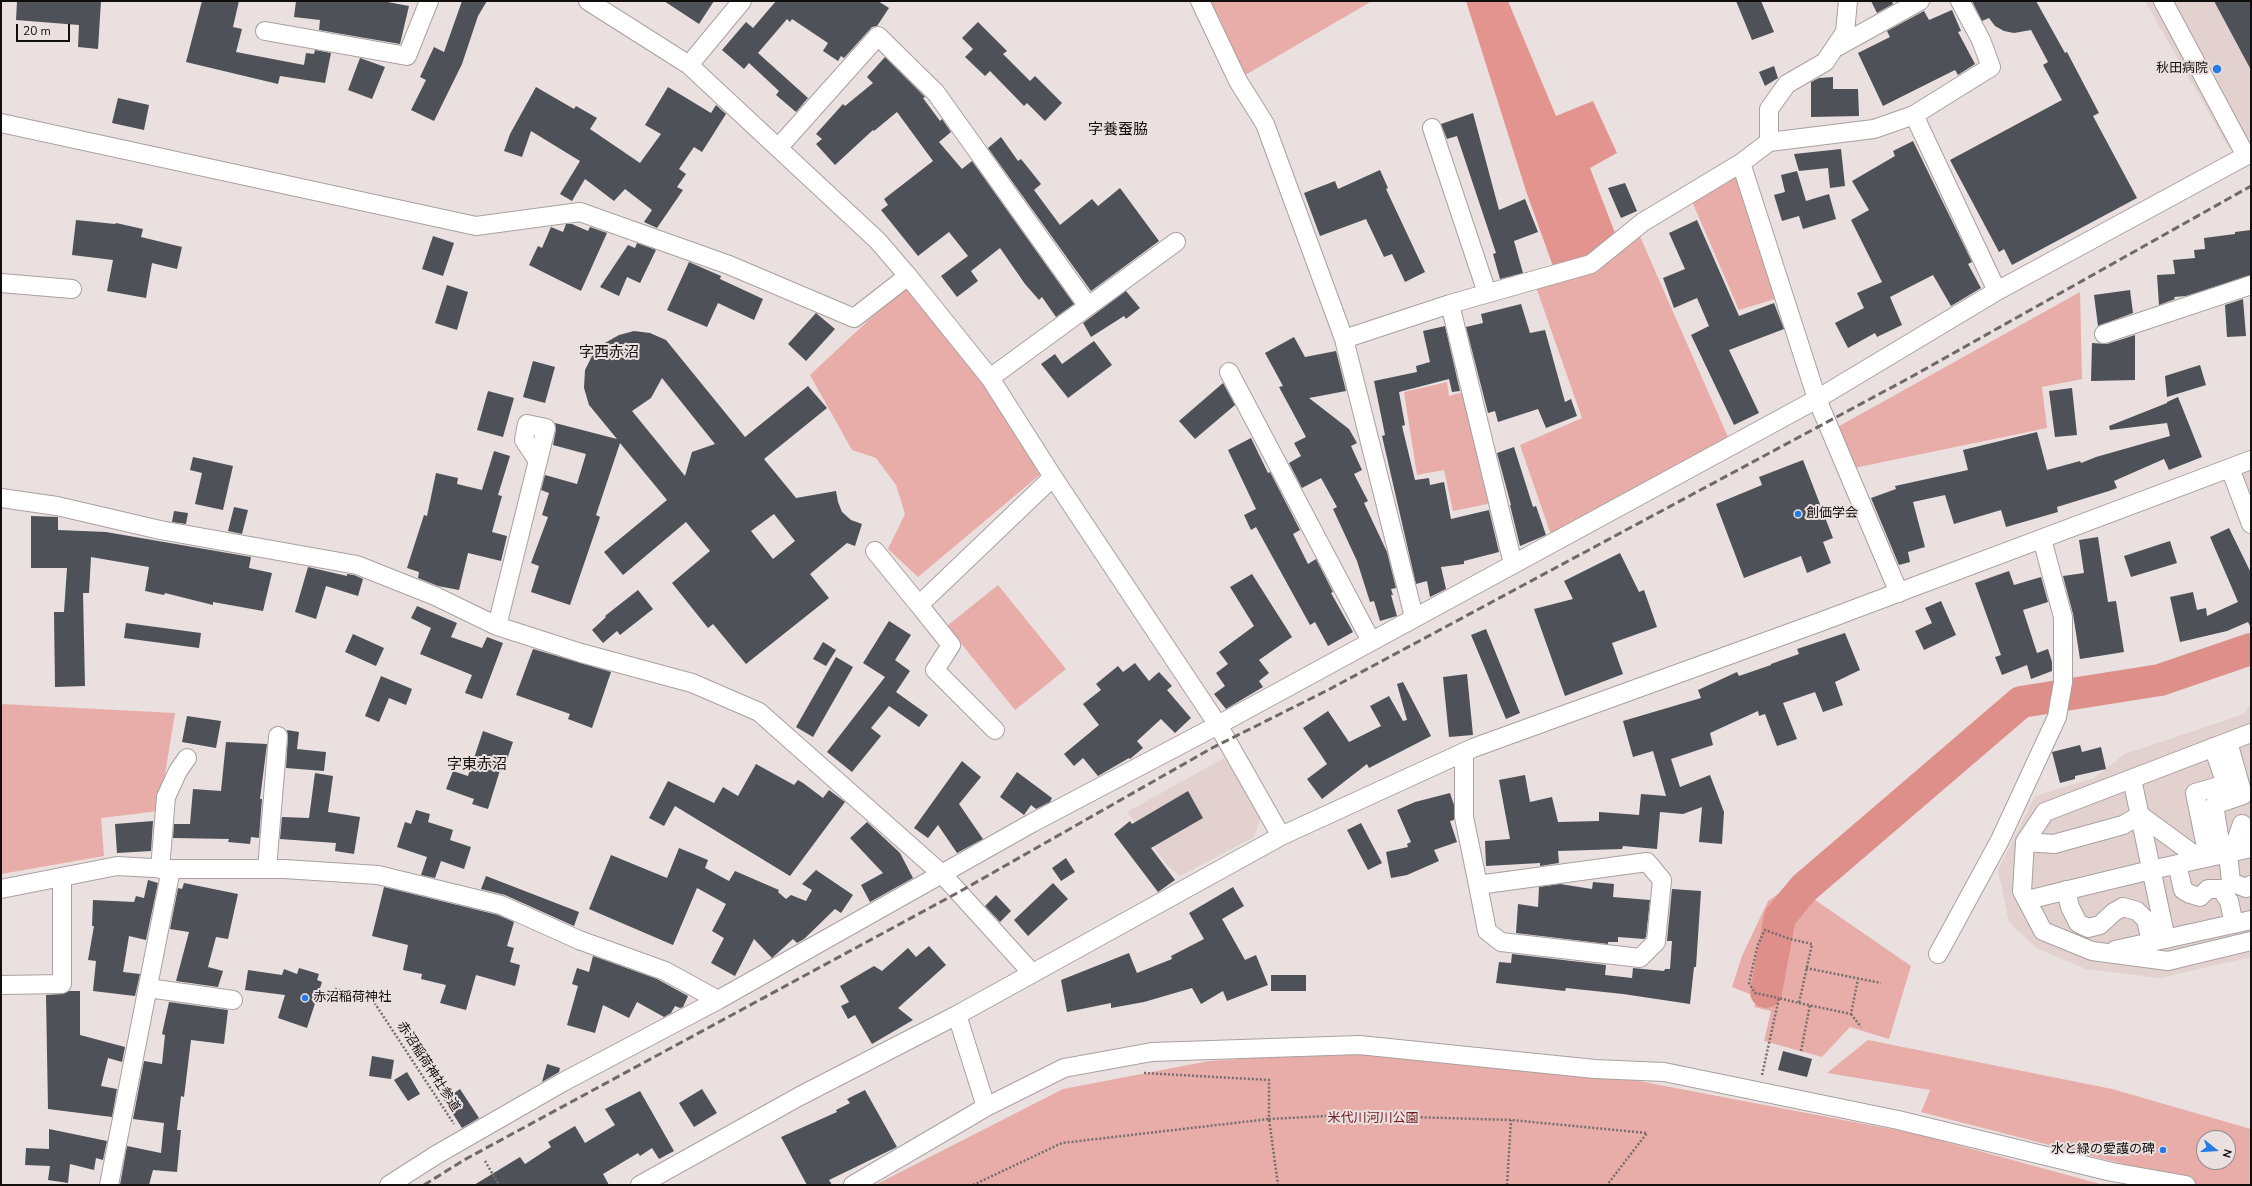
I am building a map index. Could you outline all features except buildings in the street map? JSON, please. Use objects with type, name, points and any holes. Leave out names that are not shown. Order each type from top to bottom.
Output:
[{"type":"street","points":[[265,31],[406,56],[429,1]]},
{"type":"street","points":[[588,1],[689,65],[878,241],[908,276],[990,378],[1053,477],[1218,725],[1281,836]]},
{"type":"street","points":[[689,65],[742,1]]},
{"type":"street","points":[[1200,1],[1238,81],[1265,124],[1344,339],[1414,618]]},
{"type":"street","points":[[1769,142],[1769,109],[1787,84],[1825,62],[1845,32],[1848,1]]},
{"type":"street","points":[[1834,48],[1920,1]]},
{"type":"street","points":[[1344,339],[1450,304],[1590,264],[1643,222],[1741,163],[1769,142],[1874,129],[1914,115],[1991,66],[1981,40],[1960,1]]},
{"type":"street","points":[[389,1185],[463,1139],[630,1046],[718,1000],[943,875],[1032,823],[1218,725],[1817,399],[1997,291],[2248,155],[2163,1]]},
{"type":"street","points":[[778,148],[878,36],[936,93],[1088,306]]},
{"type":"street","points":[[1914,115],[1997,291]]},
{"type":"street","points":[[1,123],[476,226],[580,212],[729,265],[854,318],[908,276]]},
{"type":"street","points":[[1432,128],[1487,293]]},
{"type":"street","points":[[1741,163],[1817,399],[1899,593]]},
{"type":"street","points":[[990,378],[1176,242]]},
{"type":"street","points":[[1,283],[72,289]]},
{"type":"street","points":[[2104,334],[2251,285]]},
{"type":"street","points":[[1450,304],[1513,564]]},
{"type":"street","points":[[1229,372],[1371,641]]},
{"type":"street","points":[[640,1185],[800,1096],[957,1015],[1281,836],[1464,752],[1899,593],[2251,460]]},
{"type":"street","points":[[497,626],[538,461]]},
{"type":"street","points":[[2230,468],[2251,524]]},
{"type":"street","points":[[919,605],[1053,477]]},
{"type":"street","points":[[1,498],[57,506],[160,530],[357,565],[435,596],[497,626],[581,653],[692,683],[759,712],[943,875],[1032,974]]},
{"type":"street","points":[[1938,954],[2000,840],[2057,717],[2063,682],[2063,617],[2042,539]]},
{"type":"street","points":[[875,551],[951,645],[935,670],[995,730]]},
{"type":"street","points":[[2251,733],[2045,812],[2025,842],[2022,891],[2043,931],[2092,951],[2168,961],[2251,941]]},
{"type":"street","points":[[267,869],[278,736]]},
{"type":"street","points":[[2221,744],[2242,795],[2214,805],[2218,855],[2231,882],[2246,888],[2251,885]]},
{"type":"street","points":[[1464,752],[1464,817],[1487,931],[1501,942],[1640,958],[1656,942],[1662,880],[1647,862],[1478,885]]},
{"type":"street","points":[[109,1185],[148,988],[165,869],[166,797],[178,771],[187,758]]},
{"type":"street","points":[[2132,779],[2151,870],[2159,940]]},
{"type":"street","points":[[2140,815],[2218,855]]},
{"type":"street","points":[[2025,842],[2054,844],[2123,825],[2140,815]]},
{"type":"street","points":[[2218,855],[2242,824],[2251,832]]},
{"type":"street","points":[[2027,900],[2251,848]]},
{"type":"street","points":[[2104,952],[2243,922],[2221,889],[2208,889],[2200,897],[2183,890],[2177,864]]},
{"type":"street","points":[[1,889],[117,866],[165,869],[267,869],[378,874],[501,905],[579,940],[665,971],[718,1000]]},
{"type":"street","points":[[1,984],[62,984],[62,877]]},
{"type":"street","points":[[2066,890],[2070,907],[2078,923],[2088,928],[2100,925],[2114,912],[2123,907],[2137,911],[2146,920],[2159,940]]},
{"type":"street","points":[[148,988],[233,1000]]},
{"type":"street","points":[[957,1015],[986,1107]]},
{"type":"street","points":[[853,1185],[986,1107],[1064,1068],[1152,1052],[1359,1045],[1595,1069],[1664,1072],[1898,1120],[2112,1172],[2186,1185]]},
{"type":"path","points":[[1799,1003],[1812,944],[1790,939],[1765,930],[1758,944],[1749,983],[1755,993],[1779,998],[1799,1003],[1850,1014],[1861,1027]]},
{"type":"path","points":[[1806,968],[1880,983]]},
{"type":"path","points":[[1850,1014],[1858,979]]},
{"type":"path","name":"赤沼稲荷神社参道","points":[[335,989],[370,996],[463,1139]]},
{"type":"path","points":[[1758,1091],[1779,998]]},
{"type":"path","points":[[1801,1051],[1810,1005]]},
{"type":"path","points":[[1143,1073],[1269,1080],[1269,1119],[1278,1185]]},
{"type":"path","points":[[974,1185],[1062,1144],[1269,1119],[1346,1115],[1511,1120],[1647,1132],[1607,1185]]},
{"type":"path","points":[[1507,1185],[1511,1120]]},
{"type":"path","points":[[485,1161],[499,1185]]},
{"type":"shaded area","points":[[1466,1],[1508,1],[1556,116],[1593,101],[1617,153],[1590,168],[1615,233],[1585,259],[1554,269],[1527,194]]},
{"type":"shaded area","name":"秋田病院","points":[[2145,1],[2251,1],[2251,137],[2229,148]]},
{"type":"shaded area","points":[[2251,470],[2251,502],[2239,474]]},
{"type":"shaded area","points":[[2251,704],[2251,957],[2160,978],[2086,969],[2036,948],[2009,922],[1998,870],[2035,796],[2094,778],[2125,754],[2244,714]]},
{"type":"shaded area","points":[[1224,758],[1262,815],[1254,837],[1180,876],[1167,865],[1127,812]]},
{"type":"shaded area","points":[[1793,892],[1804,901],[1786,922],[1780,941],[1784,951],[1772,994],[1759,990],[1764,974],[1762,961],[1767,944],[1765,938],[1775,909]]},
{"type":"green space","points":[[1206,1],[1372,1],[1242,77]]},
{"type":"green space","points":[[1735,174],[1775,299],[1739,310],[1691,199]]},
{"type":"green space","points":[[1638,232],[1728,437],[1551,535],[1520,445],[1582,418],[1536,287]]},
{"type":"green space","points":[[905,286],[987,381],[1042,473],[918,577],[888,549],[905,514],[896,485],[876,458],[852,450],[810,375]]},
{"type":"green space","points":[[2080,292],[2082,379],[2042,387],[2047,428],[1854,468],[1834,429]]},
{"type":"green space","points":[[1447,382],[1449,396],[1467,391],[1492,503],[1453,511],[1444,470],[1417,475],[1404,392]]},
{"type":"green space","points":[[998,585],[1066,669],[1015,710],[947,626]]},
{"type":"green space","points":[[1,704],[175,713],[159,811],[101,818],[104,856],[1,874]]},
{"type":"green space","points":[[1792,884],[1911,966],[1889,1039],[1850,1027],[1822,1057],[1764,1041],[1771,1011],[1754,1007],[1757,997],[1732,987],[1742,956],[1768,901]]},
{"type":"green space","points":[[1868,1040],[2112,1089],[2251,1129],[2251,1185],[2157,1185],[2158,1173],[1921,1112],[1930,1090],[1827,1073]]},
{"type":"green space","name":"米代川河川公園","points":[[1363,1051],[1586,1071],[1917,1134],[2104,1185],[875,1185],[1063,1089],[1209,1061]]},
{"type":"waterway","points":[[1766,992],[1780,917],[1804,888],[2021,702],[2160,680],[2251,649]]},
{"type":"railway","points":[[424,1185],[464,1160],[959,892],[1212,748],[1328,690],[1911,377],[2251,186]]},
{"type":"place","name":"秋田病院","points":[[2217,69]]},
{"type":"place","name":"創価学会","points":[[1798,514]]},
{"type":"place","name":"赤沼稲荷神社","points":[[305,998]]},
{"type":"place","name":"水と緑の愛護の碑","points":[[2163,1150]]},
{"type":"district","name":"字養蚕脇","points":[[1118,130]]},
{"type":"district","name":"字西赤沼","points":[[609,353]]},
{"type":"district","name":"字東赤沼","points":[[477,765]]}]
